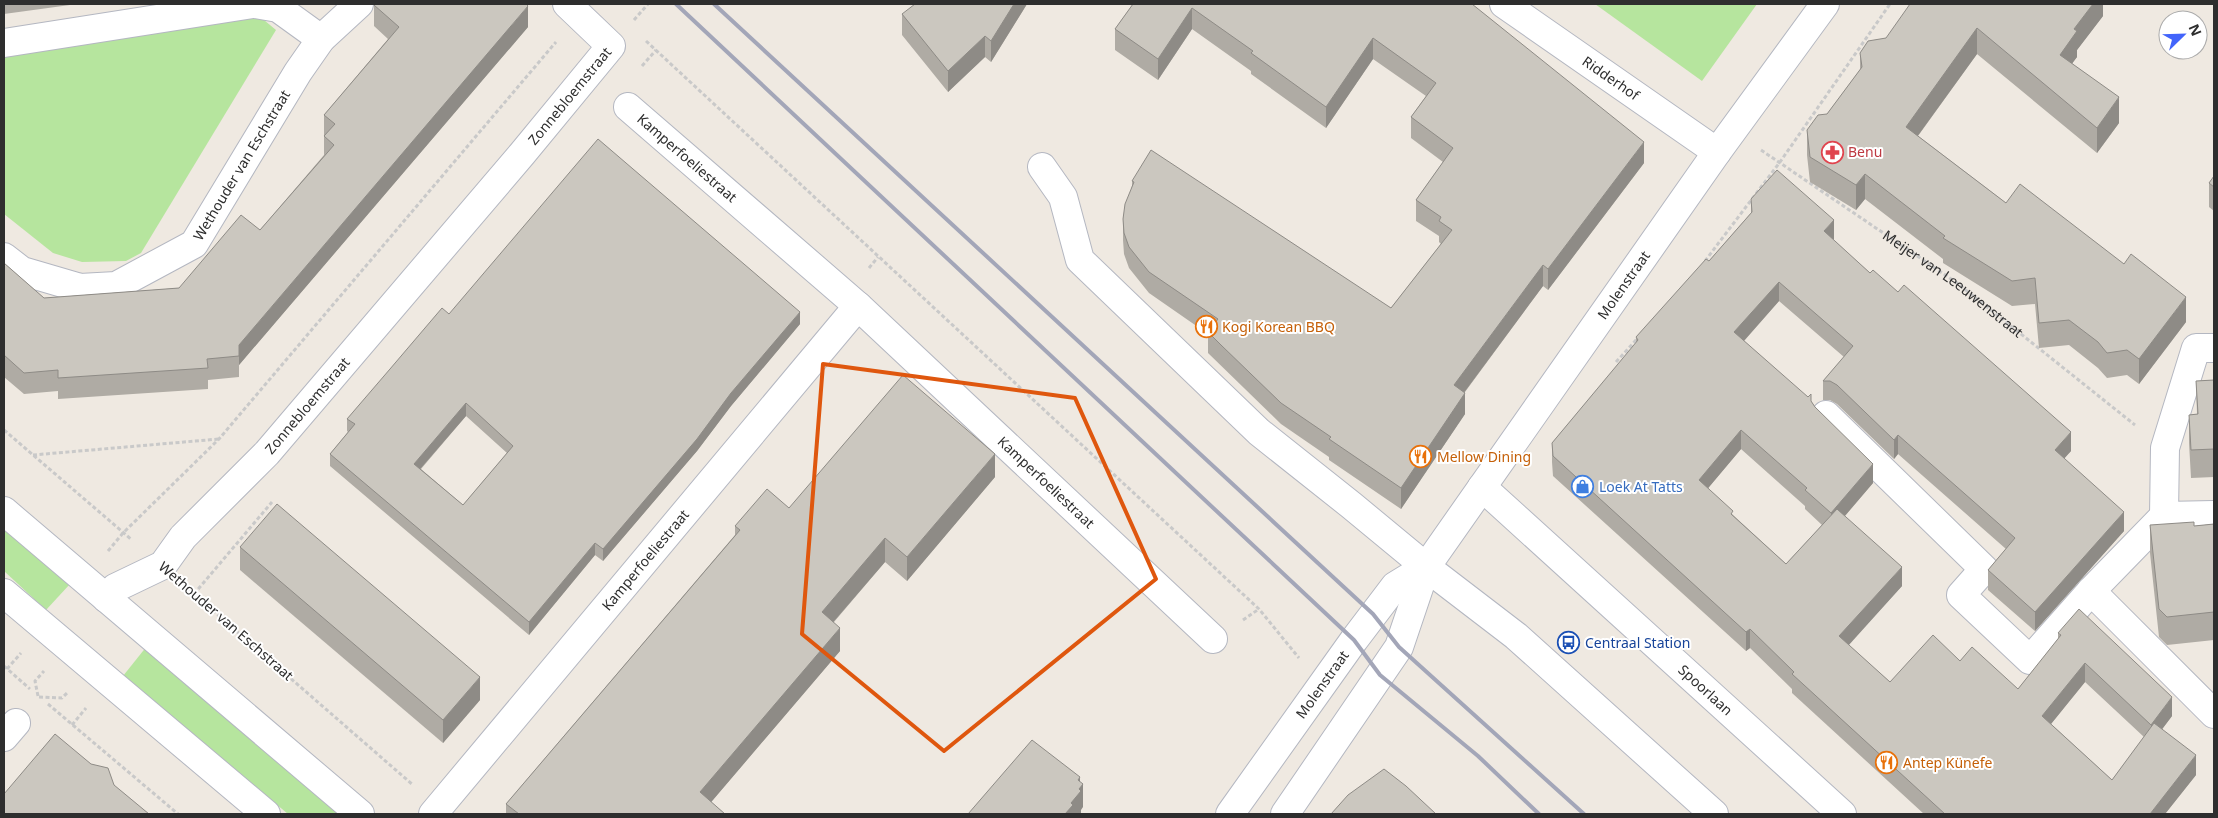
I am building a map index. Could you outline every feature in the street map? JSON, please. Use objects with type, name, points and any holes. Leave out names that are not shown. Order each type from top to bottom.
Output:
[{"type":"street","points":[[4,43],[254,4],[278,8],[321,39]]},
{"type":"street","name":"Wethouder van Eschstraat","points":[[4,257],[22,271],[80,288],[116,286],[194,244],[298,72],[321,39],[359,4]]},
{"type":"street","points":[[567,4],[611,46]]},
{"type":"street","name":"Ridderhof","points":[[1504,4],[1716,152]]},
{"type":"street","name":"Molenstraat","points":[[1285,814],[1399,647],[1426,567],[1716,152],[1825,4]]},
{"type":"street","name":"Zonnebloemstraat","points":[[106,598],[115,588],[163,565],[183,537],[274,446],[516,162],[611,46]]},
{"type":"street","name":"Kamperfoeliestraat","points":[[628,106],[858,306],[1213,639]]},
{"type":"street","points":[[1042,168],[1063,198],[1080,260],[1259,432],[1352,505],[1426,567],[1516,636],[1714,814]]},
{"type":"street","name":"Kamperfoeliestraat","points":[[436,811],[858,306]]},
{"type":"street","points":[[1826,415],[1984,569],[1961,595],[2030,660],[2091,591],[2164,516],[2164,448],[2196,348],[2214,348]]},
{"type":"street","name":"Spoorlaan","points":[[1482,487],[1842,814]]},
{"type":"street","points":[[4,511],[360,814]]},
{"type":"street","points":[[2164,516],[2214,515]]},
{"type":"street","name":"Molenstraat","points":[[1230,814],[1395,586],[1426,567]]},
{"type":"street","points":[[2091,591],[2214,714]]},
{"type":"street","points":[[4,593],[266,814]]},
{"type":"path","points":[[1702,264],[1780,162],[1890,4]]},
{"type":"path","points":[[643,38],[1259,609],[1322,686]]},
{"type":"path","name":"Zonnebloemstraat","points":[[123,533],[219,439],[559,39],[611,46]]},
{"type":"path","name":"Meijer van Leeuwenstraat","points":[[1732,131],[1957,283],[2164,448]]},
{"type":"path","points":[[1613,365],[1639,337]]},
{"type":"path","name":"Wethouder van Eschstraat","points":[[4,430],[163,565],[436,811]]},
{"type":"path","points":[[33,454],[219,439]]},
{"type":"path","points":[[4,666],[178,814]]},
{"type":"highlighted area","points":[[823,364],[1075,398],[1156,579],[944,751],[802,634]]},
{"type":"green space","points":[[1595,4],[1757,4],[1702,81]]},
{"type":"green space","points":[[253,11],[276,30],[141,253],[126,261],[82,262],[53,253],[4,214],[4,55]]},
{"type":"green space","points":[[4,523],[70,584],[46,610],[4,571]]},
{"type":"green space","points":[[147,646],[342,814],[288,814],[123,676]]},
{"type":"building","points":[[375,4],[526,4],[528,6],[239,345],[239,356],[207,359],[208,368],[58,378],[58,370],[24,373],[4,355],[4,263],[44,298],[179,288],[241,215],[260,230],[334,145],[324,136],[335,124],[324,115],[399,27]]},
{"type":"building","points":[[915,4],[1014,4],[991,41],[985,36],[948,71],[902,14]]},
{"type":"building","points":[[1133,4],[1472,4],[1644,142],[1548,269],[1543,265],[1454,385],[1465,393],[1401,488],[1329,439],[1331,437],[1281,403],[1221,345],[1208,332],[1218,319],[1149,272],[1129,247],[1124,233],[1123,219],[1125,204],[1134,182],[1132,181],[1151,150],[1391,308],[1452,230],[1439,221],[1441,217],[1416,200],[1453,148],[1411,117],[1436,83],[1373,38],[1326,107],[1251,53],[1253,51],[1192,8],[1158,59],[1115,29]]},
{"type":"building","points":[[1910,4],[2093,4],[2074,29],[2077,31],[2060,55],[2119,97],[2097,128],[1977,28],[1906,127],[2006,203],[2020,184],[2124,264],[2131,254],[2186,297],[2139,359],[2127,350],[2107,353],[2098,342],[2069,320],[2039,323],[2035,278],[2012,281],[1943,238],[1945,236],[1865,174],[1856,185],[1810,157],[1807,130],[1818,115],[1827,114],[1862,67],[1860,53],[1868,41],[1886,38]]},
{"type":"building","points":[[598,139],[800,312],[731,393],[697,439],[603,549],[595,543],[529,622],[330,454],[355,424],[347,419],[442,308],[449,314]],"holes":[[[466,403],[513,446],[463,505],[414,464]]]},
{"type":"building","points":[[1777,170],[1834,220],[1824,231],[1870,273],[1873,270],[1898,292],[1904,285],[2071,432],[2055,450],[2124,512],[2035,612],[1988,570],[2015,538],[1898,435],[1894,440],[1837,385],[1830,381],[1823,381],[1853,346],[1779,282],[1734,332],[1808,397],[1811,394],[1811,401],[1815,407],[1873,464],[1831,513],[1805,490],[1807,488],[1741,430],[1699,480],[1733,511],[1731,514],[1786,564],[1837,509],[1902,567],[1839,636],[1890,682],[1933,635],[1960,661],[1972,647],[2018,689],[2061,635],[2058,633],[2079,609],[2172,697],[2151,725],[2085,663],[2042,716],[2112,780],[2154,723],[2196,755],[2150,814],[1945,814],[1792,674],[1794,672],[1750,629],[1746,632],[1553,456],[1552,443],[1638,340],[1636,337],[1706,259],[1709,261],[1752,212],[1751,199]]},
{"type":"building","points":[[2214,176],[2214,187],[2209,183]]},
{"type":"building","points":[[903,375],[995,454],[907,557],[885,538],[822,612],[840,628],[700,792],[725,814],[519,814],[506,804],[740,530],[735,526],[767,489],[789,508]]},
{"type":"building","points":[[2214,380],[2214,449],[2191,450],[2189,415],[2198,414],[2196,381]]},
{"type":"building","points":[[277,504],[480,677],[443,720],[240,547]]},
{"type":"building","points":[[2194,522],[2194,526],[2214,524],[2214,612],[2167,617],[2159,609],[2150,525]]},
{"type":"building","points":[[55,734],[91,764],[108,768],[114,785],[149,814],[4,814],[4,794]]},
{"type":"building","points":[[1032,740],[1080,777],[1078,780],[1083,784],[1079,789],[1081,791],[1071,803],[1073,805],[1065,814],[968,814]]},
{"type":"building","points":[[1384,769],[1406,786],[1436,814],[1331,814],[1348,795]]},
{"type":"railway","points":[[676,4],[1354,640],[1380,675],[1478,756],[1539,814]]},
{"type":"railway","points":[[714,4],[1373,614],[1399,647],[1584,814]]},
{"type":"place","name":"Benu","points":[[1832,152]]},
{"type":"place","name":"Kogi Korean BBQ","points":[[1206,327]]},
{"type":"place","name":"Mellow Dining","points":[[1421,457]]},
{"type":"place","name":"Loek At Tatts","points":[[1583,487]]},
{"type":"place","name":"Centraal Station","points":[[1569,643]]},
{"type":"place","name":"Antep Künefe","points":[[1887,763]]}]
